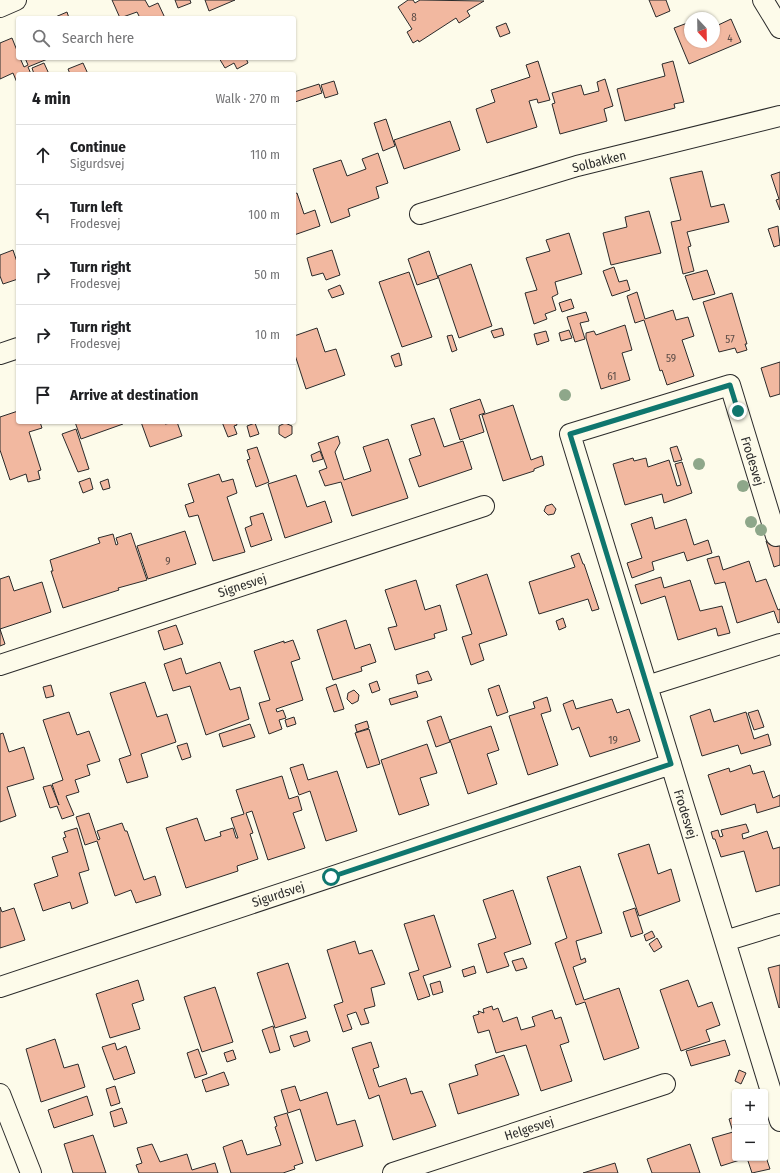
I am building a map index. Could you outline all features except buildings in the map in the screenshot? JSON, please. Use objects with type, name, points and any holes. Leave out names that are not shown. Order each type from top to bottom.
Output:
[{"type":"street","points":[[0,7],[16,0]]},
{"type":"street","points":[[770,3],[780,28]]},
{"type":"street","name":"Solbakken","points":[[420,214],[577,166],[780,116]]},
{"type":"street","points":[[0,354],[16,349]]},
{"type":"street","name":"Frodesvej","points":[[776,536],[730,385],[570,434],[780,1121]]},
{"type":"street","name":"Signesvej","points":[[0,665],[484,506]]},
{"type":"street","points":[[647,686],[780,644]]},
{"type":"street","name":"Sigurdsvej","points":[[0,987],[671,764]]},
{"type":"street","points":[[725,941],[780,924]]},
{"type":"street","name":"Helgesvej","points":[[393,1173],[665,1084]]},
{"type":"street","points":[[0,1094],[31,1173]]},
{"type":"route","points":[[331,877],[671,764],[570,434],[730,385],[738,411]]}]
